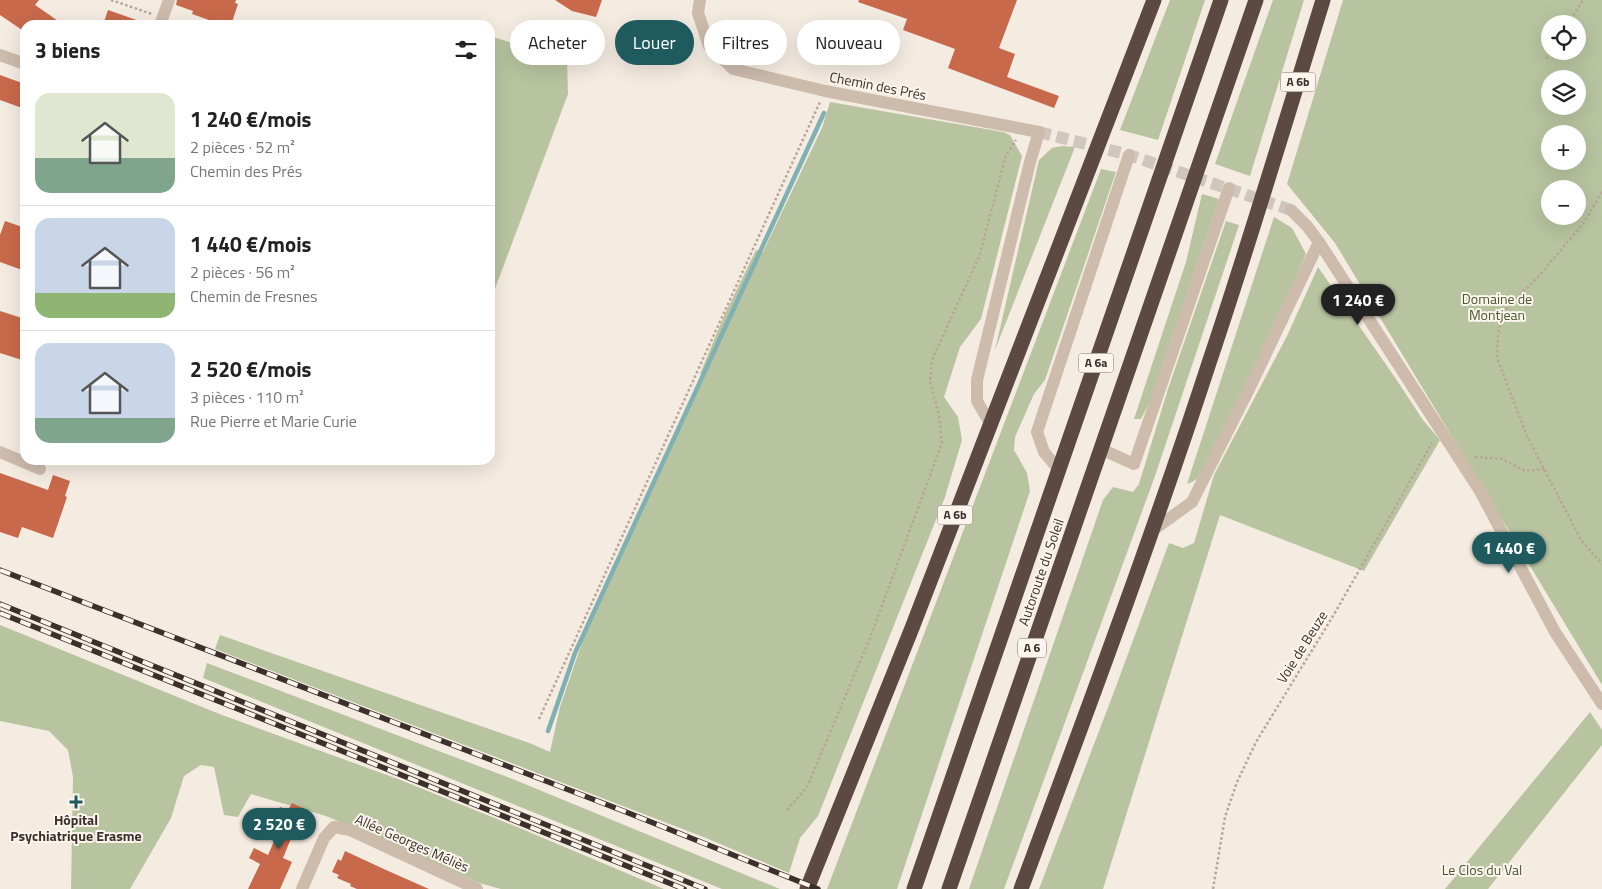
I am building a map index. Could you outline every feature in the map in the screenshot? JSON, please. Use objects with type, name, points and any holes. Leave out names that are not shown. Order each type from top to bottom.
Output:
[{"type":"highway","name":"A 6b","points":[[807,889],[912,628],[1154,0]]},
{"type":"highway","name":"A 6a","points":[[1032,546],[1221,0]]},
{"type":"highway","name":"A 6a","points":[[1115,408],[1256,0]]},
{"type":"highway","name":"A 6b","points":[[1020,889],[1152,531],[1210,361],[1273,165],[1323,0]]},
{"type":"highway","name":"Autoroute du Soleil","points":[[949,889],[1115,408]]},
{"type":"highway","name":"Autoroute du Soleil","points":[[914,889],[1032,546]]},
{"type":"street","points":[[161,20],[169,0]]},
{"type":"street","name":"Chemin des Prés","points":[[700,0],[698,13],[709,46],[733,68],[825,91],[1040,132],[1030,162],[977,380],[977,401],[990,423]]},
{"type":"street","points":[[0,55],[20,62]]},
{"type":"street","points":[[1059,470],[1044,452],[1037,432],[1130,155]]},
{"type":"street","points":[[1101,449],[1134,464],[1229,188]]},
{"type":"street","points":[[1291,210],[1307,226],[1319,242],[1455,451],[1480,491],[1555,632],[1602,704]]},
{"type":"street","points":[[1152,531],[1192,502],[1252,383],[1319,242]]},
{"type":"street","points":[[0,452],[20,460]]},
{"type":"street","points":[[31,465],[40,469]]},
{"type":"street","name":"Allée Georges Méliès","points":[[302,889],[324,838],[334,828],[350,830],[477,889]]},
{"type":"path","points":[[112,0],[159,20]]},
{"type":"path","points":[[1574,15],[1583,0]]},
{"type":"path","points":[[539,719],[825,91]]},
{"type":"path","points":[[787,810],[808,787],[870,638],[942,443],[939,415],[930,382],[932,360],[979,257],[1006,155],[1024,128]]},
{"type":"path","points":[[1602,192],[1583,224],[1537,278],[1502,313],[1498,334],[1497,358],[1527,436],[1581,540],[1602,564]]},
{"type":"path","name":"Voie de Beuze","points":[[1213,889],[1225,817],[1237,782],[1256,742],[1333,616],[1440,428]]},
{"type":"path","points":[[1455,451],[1476,457],[1502,459],[1525,471],[1545,469]]},
{"type":"green space","points":[[1170,0],[1205,0],[1158,140],[1120,130]]},
{"type":"green space","points":[[1273,0],[1304,0],[1250,176],[1215,164]]},
{"type":"green space","name":"Domaine de Montjean","points":[[1343,0],[1602,0],[1602,685],[1335,243],[1287,184]]},
{"type":"green space","points":[[495,38],[510,42],[510,65],[567,65],[568,94],[495,289]]},
{"type":"green space","points":[[830,102],[1003,132],[1010,135],[1022,156],[981,319],[960,347],[944,397],[958,417],[962,440],[945,497],[818,816],[800,838],[789,873],[706,838],[215,649],[220,635],[532,744],[550,752],[560,707],[583,640],[704,376],[700,374],[724,316],[756,250],[763,252],[822,128]]},
{"type":"green space","points":[[1062,146],[1075,147],[995,350],[1039,160],[1052,148]]},
{"type":"green space","points":[[1101,169],[1116,172],[1045,380],[1034,394],[1015,437],[1014,450],[1027,473],[1030,491],[897,889],[827,889]]},
{"type":"green space","points":[[1202,194],[1219,199],[1150,401],[1141,419],[1134,419],[1186,262]]},
{"type":"green space","points":[[1274,217],[1292,228],[1306,254],[1273,332],[1200,477],[1187,484]]},
{"type":"green space","points":[[1226,221],[1239,225],[1155,476],[1004,889],[969,889],[1103,500],[1113,487],[1133,492],[1139,484],[1168,389]]},
{"type":"green space","points":[[1318,267],[1423,420],[1440,440],[1364,571],[1220,515],[1103,889],[1039,889],[1169,543],[1183,548],[1194,543],[1214,475],[1287,336]]},
{"type":"green space","points":[[0,625],[222,715],[398,779],[664,889],[501,889],[479,883],[326,816],[251,794],[238,817],[224,815],[214,767],[201,765],[184,776],[171,818],[130,889],[71,889],[73,777],[68,750],[49,731],[0,721]]},
{"type":"green space","points":[[207,663],[515,780],[780,889],[722,889],[203,678]]},
{"type":"green space","name":"Le Clos du Val","points":[[1590,712],[1602,730],[1602,745],[1488,889],[1445,889]]},
{"type":"building","points":[[0,0],[39,0],[35,5],[57,20],[20,20],[20,29],[0,15]]},
{"type":"building","points":[[177,0],[236,0],[235,3],[238,4],[233,20],[209,20],[192,14],[193,11],[176,5]]},
{"type":"building","points":[[555,0],[602,0],[596,17],[572,11]]},
{"type":"building","points":[[859,0],[1017,0],[999,48],[1015,54],[1007,77],[1059,96],[1054,108],[948,68],[955,49],[903,30],[907,19],[858,2]]},
{"type":"building","points":[[108,10],[136,20],[105,20]]},
{"type":"building","points":[[0,75],[20,82],[20,107],[0,100]]},
{"type":"building","points":[[5,221],[20,226],[20,269],[0,262],[0,235]]},
{"type":"building","points":[[0,311],[20,317],[20,359],[0,353]]},
{"type":"building","points":[[0,473],[48,490],[53,475],[70,481],[65,496],[67,497],[53,538],[22,527],[18,538],[0,532]]},
{"type":"building","points":[[292,803],[309,811],[306,818],[310,820],[306,830],[299,828],[295,838],[292,836],[283,858],[292,862],[280,889],[248,889],[260,864],[249,858],[254,848],[268,855],[279,830],[277,829],[281,819],[276,817],[280,807],[288,810]]},
{"type":"building","points":[[345,851],[429,889],[357,889],[350,886],[351,884],[337,878],[339,875],[332,872],[338,859],[341,861]]},
{"type":"waterway","points":[[548,731],[575,653],[824,113]]},
{"type":"tunnel","points":[[1039,132],[1129,155],[1291,210]]},
{"type":"railway","points":[[0,570],[626,812],[818,889]]},
{"type":"railway","points":[[0,604],[705,889]]},
{"type":"railway","points":[[0,613],[684,889]]},
{"type":"place","name":"Hôpital Psychiatrique Erasme","points":[[76,802]]}]
